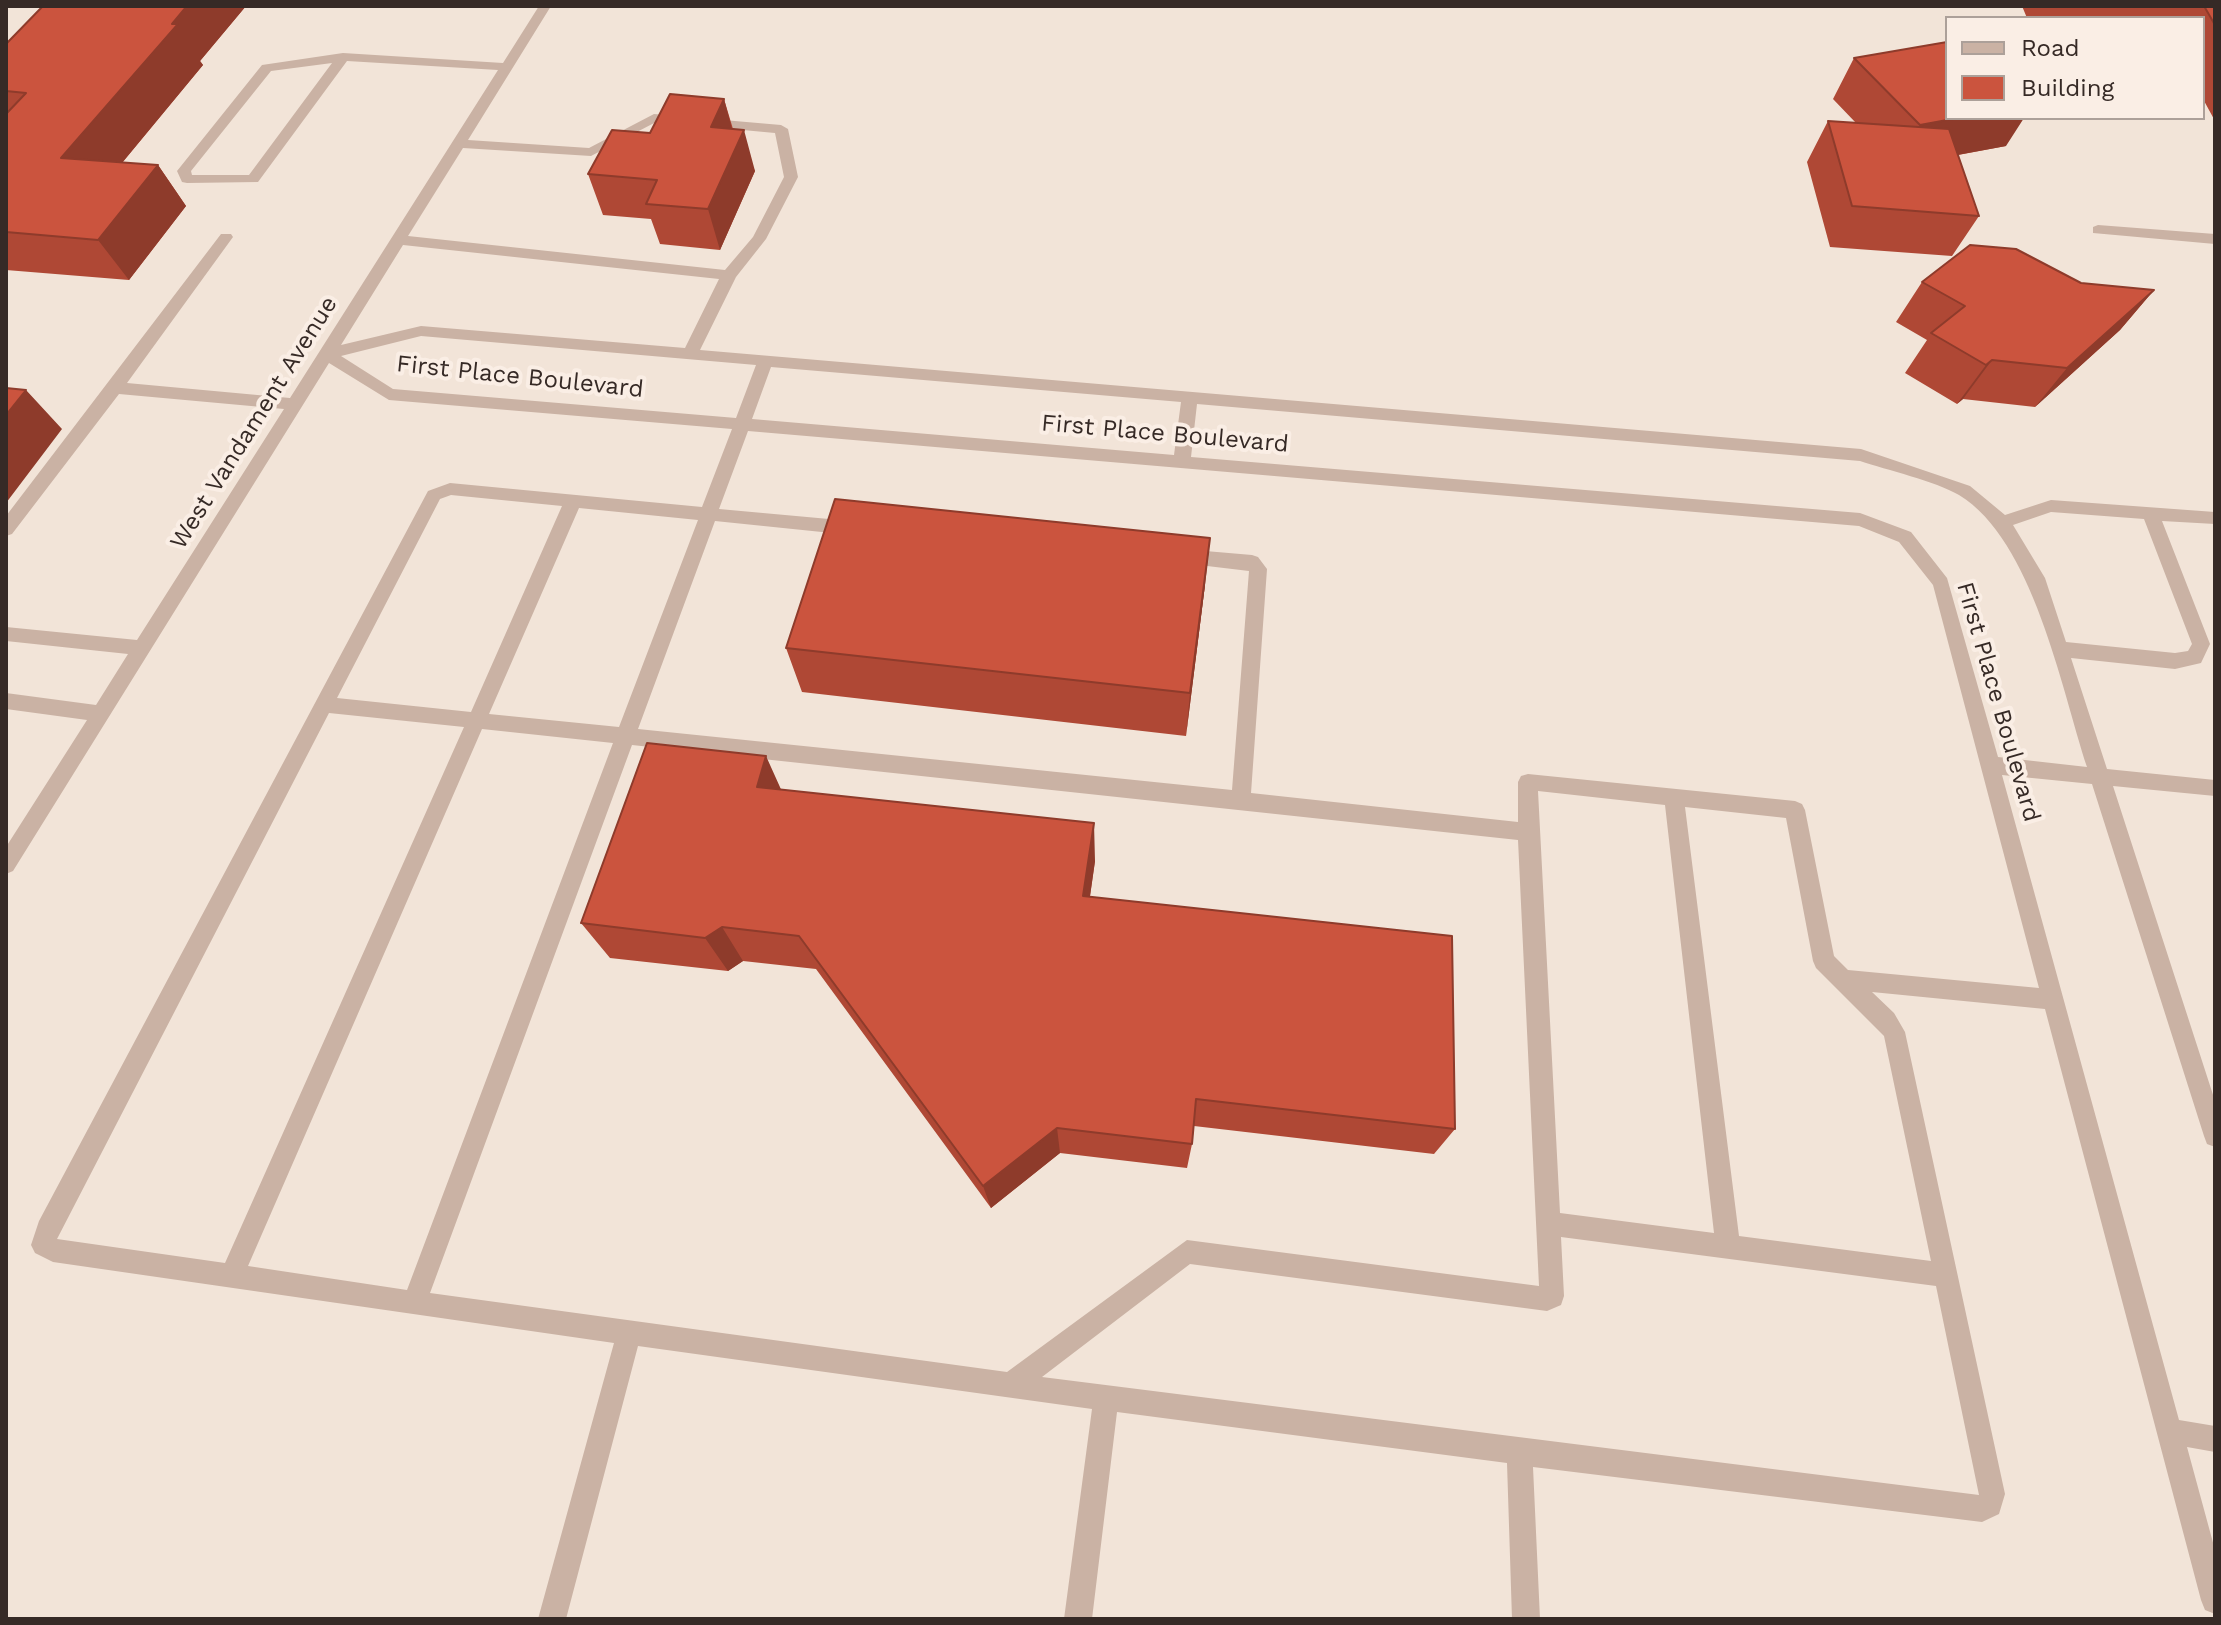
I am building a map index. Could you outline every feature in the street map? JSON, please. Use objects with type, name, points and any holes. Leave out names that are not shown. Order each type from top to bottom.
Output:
[{"type":"street","name":"West Vandament Avenue","points":[[6,865],[545,6]]},
{"type":"street","points":[[343,57],[253,179],[187,179],[184,171],[267,68],[343,57],[506,67]]},
{"type":"street","points":[[458,144],[591,152],[654,118],[781,129],[791,177],[759,239],[729,275],[690,354]]},
{"type":"street","points":[[2098,230],[2215,239]]},
{"type":"street","points":[[6,529],[226,237]]},
{"type":"street","points":[[397,240],[729,275]]},
{"type":"street","name":"First Place Boulevard","points":[[326,354],[421,331],[1861,455],[1964,490],[2002,522],[2036,578],[2215,1136]]},
{"type":"street","name":"First Place Boulevard","points":[[326,354],[389,394],[1860,520],[1905,537],[1941,583],[2215,1600]]},
{"type":"street","points":[[414,1303],[766,360]]},
{"type":"street","points":[[115,388],[294,404]]},
{"type":"street","points":[[1182,462],[1190,397]]},
{"type":"street","points":[[879,530],[450,489],[434,495],[47,1229],[43,1245],[53,1250],[414,1303],[629,1333],[1010,1385],[1106,1398],[1520,1452],[1982,1509],[1990,1505],[1992,1494],[1894,1032],[1886,1020],[1824,961],[1795,810],[1528,782],[1552,1290],[1547,1299],[1187,1252],[1010,1385]]},
{"type":"street","points":[[231,1277],[573,502]]},
{"type":"street","points":[[2002,522],[2051,506],[2215,518]]},
{"type":"street","points":[[2059,649],[2175,661],[2194,658],[2201,644],[2150,512]]},
{"type":"street","points":[[1159,554],[1257,564],[1241,800]]},
{"type":"street","points":[[6,634],[142,648]]},
{"type":"street","points":[[6,701],[101,714]]},
{"type":"street","points":[[325,705],[1528,832]]},
{"type":"street","points":[[1990,765],[2215,788]]},
{"type":"street","points":[[1674,797],[1728,1247]]},
{"type":"street","points":[[1842,979],[2053,1000]]},
{"type":"street","points":[[1549,1224],[1945,1275]]},
{"type":"street","points":[[552,1619],[629,1333]]},
{"type":"street","points":[[1078,1619],[1106,1398]]},
{"type":"street","points":[[2169,1431],[2215,1439]]},
{"type":"street","points":[[1520,1452],[1526,1619]]},
{"type":"building","points":[[43,6],[187,6],[172,24],[178,24],[61,158],[158,165],[98,240],[6,232],[6,114],[26,93],[6,91],[6,44]]},
{"type":"building","points":[[2204,6],[2215,6],[2215,25]]},
{"type":"building","points":[[1945,42],[1947,120],[1920,125],[1854,58]]},
{"type":"building","points":[[670,94],[724,99],[711,127],[744,130],[708,209],[646,204],[657,180],[588,174],[612,130],[650,133]]},
{"type":"building","points":[[1828,121],[1949,129],[1979,216],[1852,206]]},
{"type":"building","points":[[1970,245],[2016,249],[2081,283],[2154,290],[2067,368],[1992,360],[1986,365],[1931,333],[1965,306],[1922,282]]},
{"type":"building","points":[[6,388],[26,390],[6,415]]},
{"type":"building","points":[[835,499],[1210,538],[1190,693],[786,648]]},
{"type":"building","points":[[647,743],[766,756],[757,787],[1094,823],[1083,896],[1452,936],[1455,1129],[1196,1099],[1192,1144],[1057,1128],[983,1186],[799,936],[722,927],[705,938],[581,923]]}]
